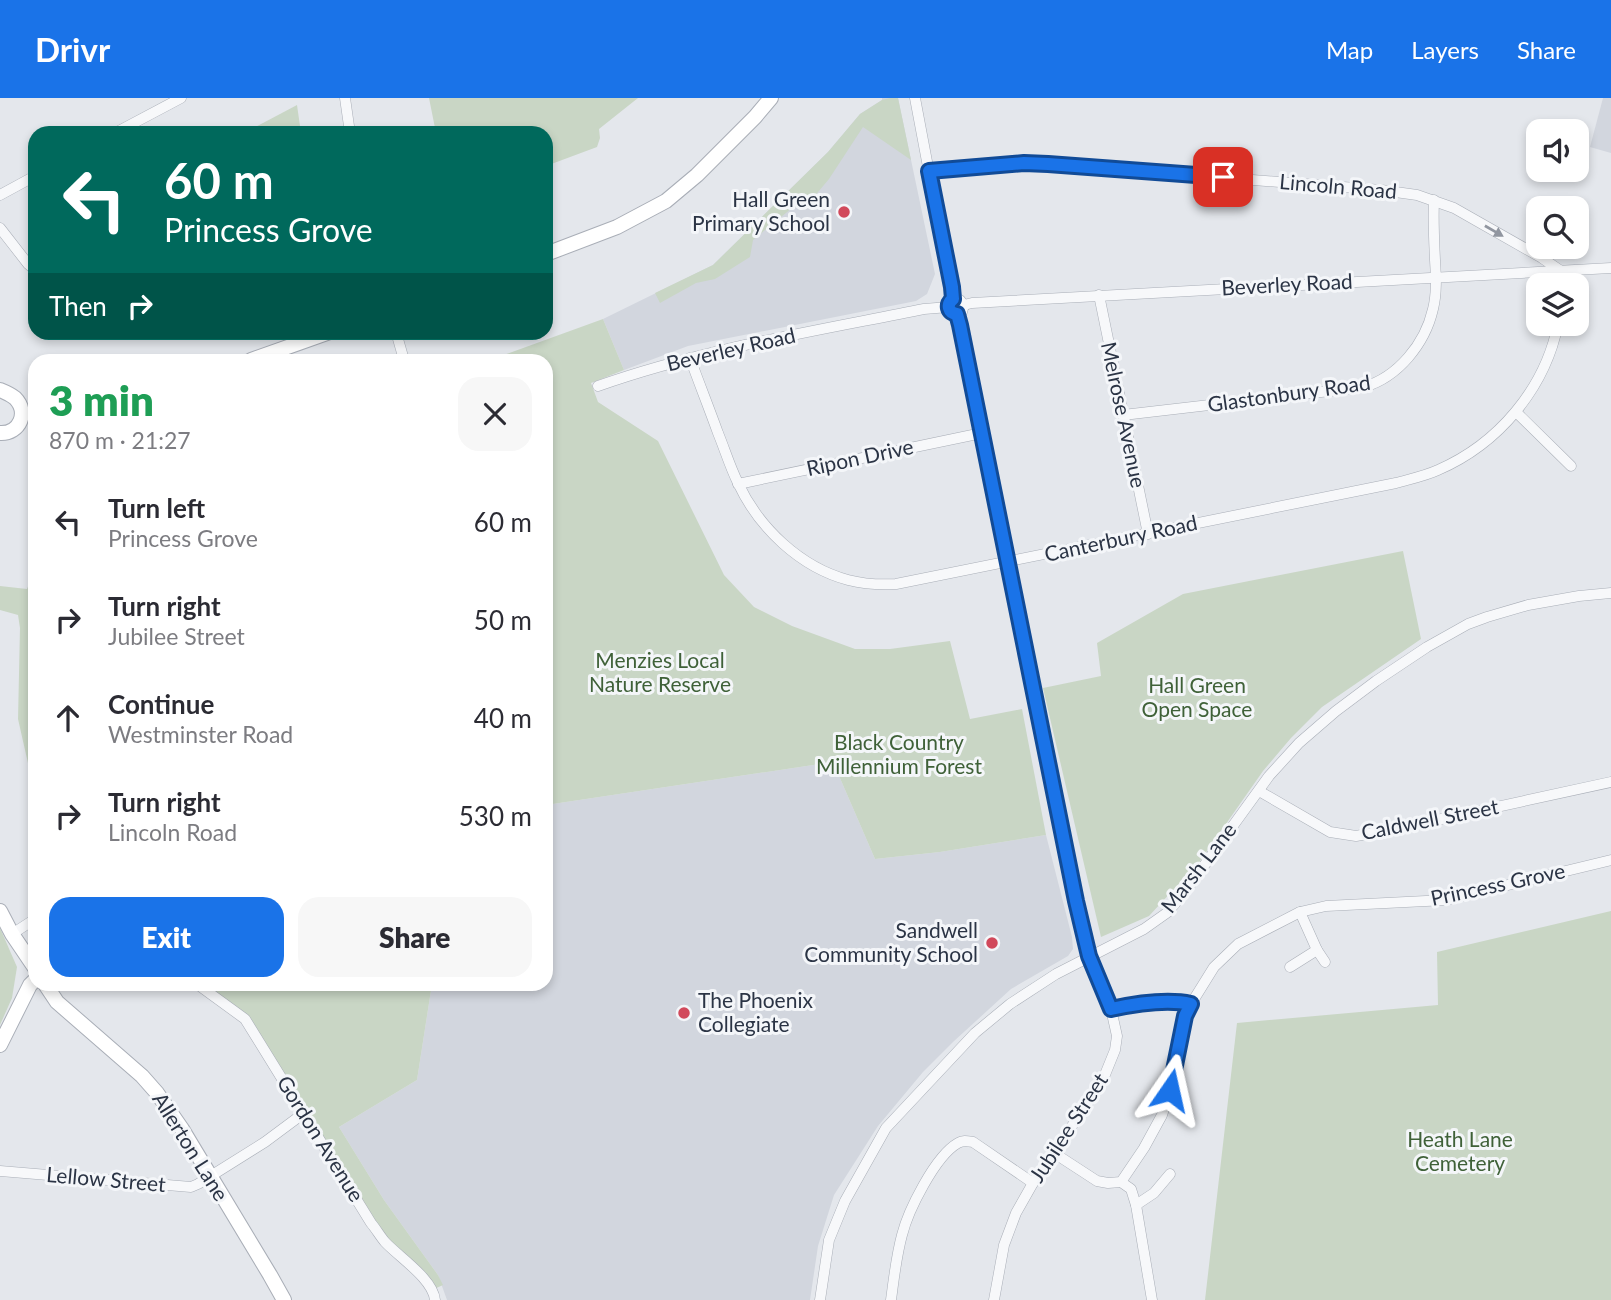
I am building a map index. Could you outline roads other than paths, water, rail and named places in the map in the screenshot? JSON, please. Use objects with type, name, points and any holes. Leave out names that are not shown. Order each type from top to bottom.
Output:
[{"type":"street","points":[[128,126],[181,98]]},
{"type":"street","points":[[345,98],[350,126]]},
{"type":"street","points":[[553,251],[617,227],[666,201],[697,175],[771,98]]},
{"type":"street","name":"Jubilee Street","points":[[915,98],[953,307],[982,433],[1081,924],[1089,956],[1111,1009],[1116,1036],[1111,1065],[1102,1082],[1033,1183],[1016,1213],[1004,1245],[994,1300]]},
{"type":"street","name":"Lincoln Road","points":[[929,171],[1024,163],[1048,164],[1417,195],[1464,214],[1561,271]]},
{"type":"street","points":[[0,195],[28,180]]},
{"type":"street","name":"Glastonbury Road","points":[[1123,415],[1364,387],[1394,372],[1421,340],[1433,309],[1436,277],[1434,200]]},
{"type":"street","points":[[0,228],[28,264]]},
{"type":"street","name":"Beverley Road","points":[[598,386],[690,358],[924,309],[953,307],[960,300],[964,305],[1099,295],[1611,268]]},
{"type":"street","name":"Melrose Avenue","points":[[1099,295],[1148,534]]},
{"type":"street","name":"Canterbury Road","points":[[690,358],[738,484],[754,510],[792,552],[807,562],[848,580],[896,584],[1396,483],[1437,471],[1476,449],[1501,429],[1516,412],[1539,378],[1555,336]]},
{"type":"street","points":[[268,354],[307,340]]},
{"type":"street","points":[[0,433],[8,433],[16,428],[28,413],[16,400],[1,391]]},
{"type":"street","points":[[1516,412],[1571,466]]},
{"type":"street","name":"Ripon Drive","points":[[738,484],[982,433]]},
{"type":"street","name":"Marsh Lane","points":[[820,1300],[829,1240],[845,1201],[886,1129],[975,1033],[1001,1012],[1056,974],[1144,929],[1176,905],[1284,758],[1318,726],[1376,681],[1446,636],[1487,617],[1550,601],[1611,593]]},
{"type":"street","name":"Caldwell Street","points":[[1259,791],[1330,832],[1356,836],[1611,782]]},
{"type":"street","name":"Princess Grove","points":[[1121,1182],[1162,1115],[1170,1090],[1185,1016],[1214,967],[1238,944],[1300,912],[1326,906],[1446,900],[1611,860]]},
{"type":"street","points":[[0,911],[28,958]]},
{"type":"street","points":[[1300,912],[1325,962]]},
{"type":"street","points":[[12,934],[28,924]]},
{"type":"street","points":[[1290,967],[1317,950]]},
{"type":"street","points":[[0,1045],[28,989]]},
{"type":"street","name":"Allerton Lane","points":[[50,991],[57,1002],[142,1076],[157,1093],[182,1129],[284,1300]]},
{"type":"street","name":"Gordon Avenue","points":[[207,991],[245,1019],[371,1223],[423,1279],[434,1293],[435,1300]]},
{"type":"street","points":[[1111,1009],[1179,1002],[1191,1004]]},
{"type":"street","name":"Lellow Street","points":[[0,1171],[191,1187],[265,1143],[304,1112]]},
{"type":"street","points":[[891,1300],[897,1257],[908,1216],[938,1164],[955,1144],[965,1140],[973,1142],[1033,1183]]},
{"type":"street","points":[[1054,1153],[1097,1181],[1121,1182],[1131,1189],[1152,1300]]},
{"type":"street","points":[[1136,1205],[1154,1193],[1170,1174]]},
{"type":"place","name":"Hall Green Primary School","points":[[844,212]]},
{"type":"place","name":"Sandwell Community School","points":[[992,943]]},
{"type":"place","name":"The Phoenix Collegiate","points":[[684,1013]]},
{"type":"park label","name":"Menzies Local Nature Reserve","points":[[660,673]]},
{"type":"park label","name":"Hall Green Open Space","points":[[1197,698]]},
{"type":"park label","name":"Black Country Millennium Forest","points":[[899,755]]},
{"type":"park label","name":"Heath Lane Cemetery","points":[[1460,1152]]}]
